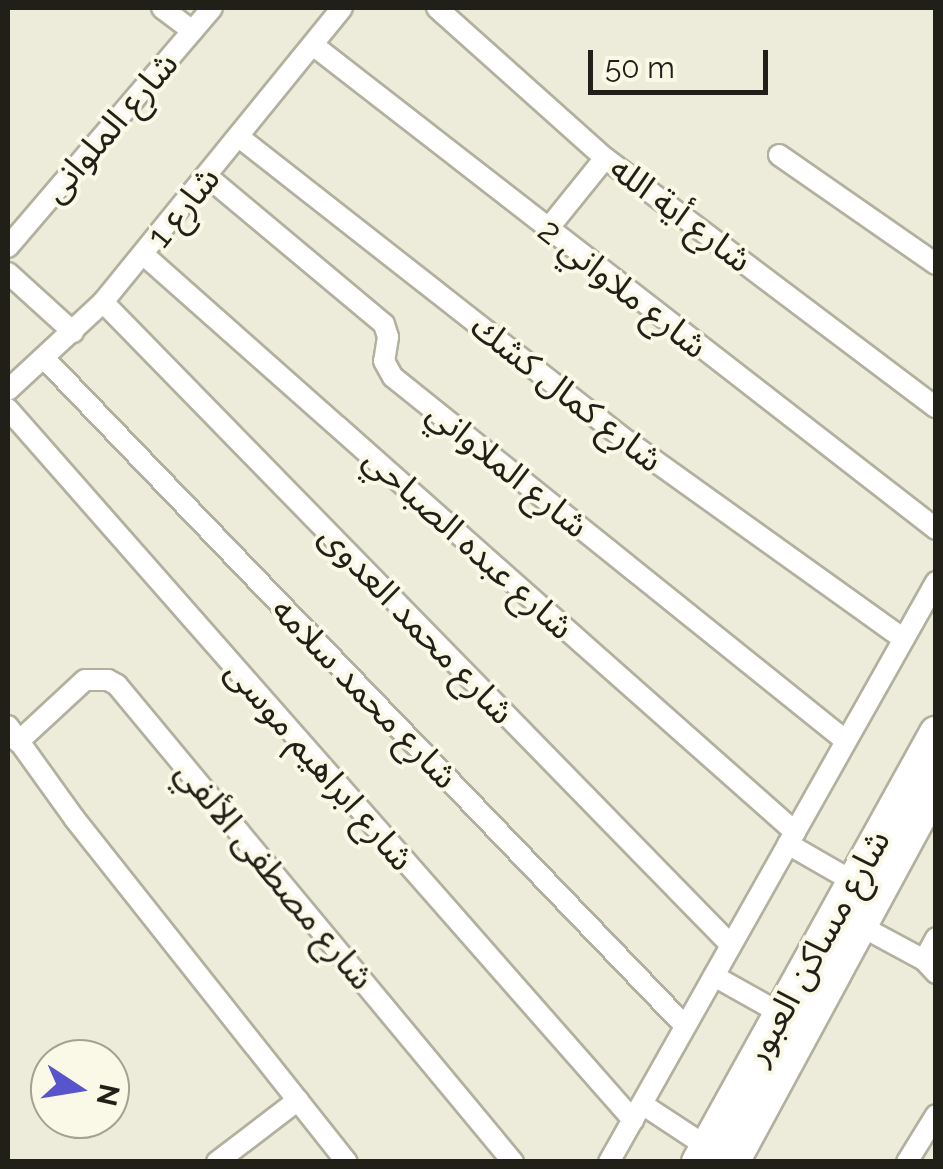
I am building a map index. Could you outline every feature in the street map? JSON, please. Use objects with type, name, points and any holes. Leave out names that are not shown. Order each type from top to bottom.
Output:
[{"type":"main road","name":"شارع مساكن العبور","points":[[712,1156],[780,1013],[936,733]]},
{"type":"main road","name":"شارع مساكن العبور","points":[[712,1156],[858,925],[936,786]]},
{"type":"street","points":[[162,8],[192,31]]},
{"type":"street","name":"شارع الملوانى","points":[[8,246],[212,8]]},
{"type":"street","name":"شارع 1","points":[[8,390],[103,302],[342,8]]},
{"type":"street","name":"شارع أية الله","points":[[437,8],[605,158],[936,406]]},
{"type":"street","name":"شارع ملاواني 2","points":[[313,45],[936,528]]},
{"type":"street","name":"شارع كمال كشك","points":[[239,137],[627,441],[904,639]]},
{"type":"street","points":[[778,156],[936,264]]},
{"type":"street","points":[[547,230],[605,158]]},
{"type":"street","name":"شارع الملاواني","points":[[208,177],[384,324],[388,337],[384,361],[393,377],[846,741]]},
{"type":"street","name":"شارع عبده الصباحي","points":[[144,255],[791,838],[854,882]]},
{"type":"street","points":[[8,273],[73,332]]},
{"type":"street","name":"شارع محمد العدوى","points":[[103,302],[731,945]]},
{"type":"street","name":"شارع محمد سلامه","points":[[45,359],[685,1026]]},
{"type":"street","name":"شارع ابراهيم موسى","points":[[8,410],[637,1112],[712,1156]]},
{"type":"street","points":[[609,1162],[936,582]]},
{"type":"street","name":"شارع مصطفى الألفي","points":[[13,734],[85,680],[108,680],[117,686],[514,1162]]},
{"type":"street","points":[[13,734],[347,1162]]},
{"type":"street","points":[[858,925],[930,966],[936,938]]},
{"type":"street","points":[[714,976],[780,1013]]},
{"type":"street","points":[[217,1162],[298,1100]]},
{"type":"street","points":[[906,1162],[936,1115]]}]
